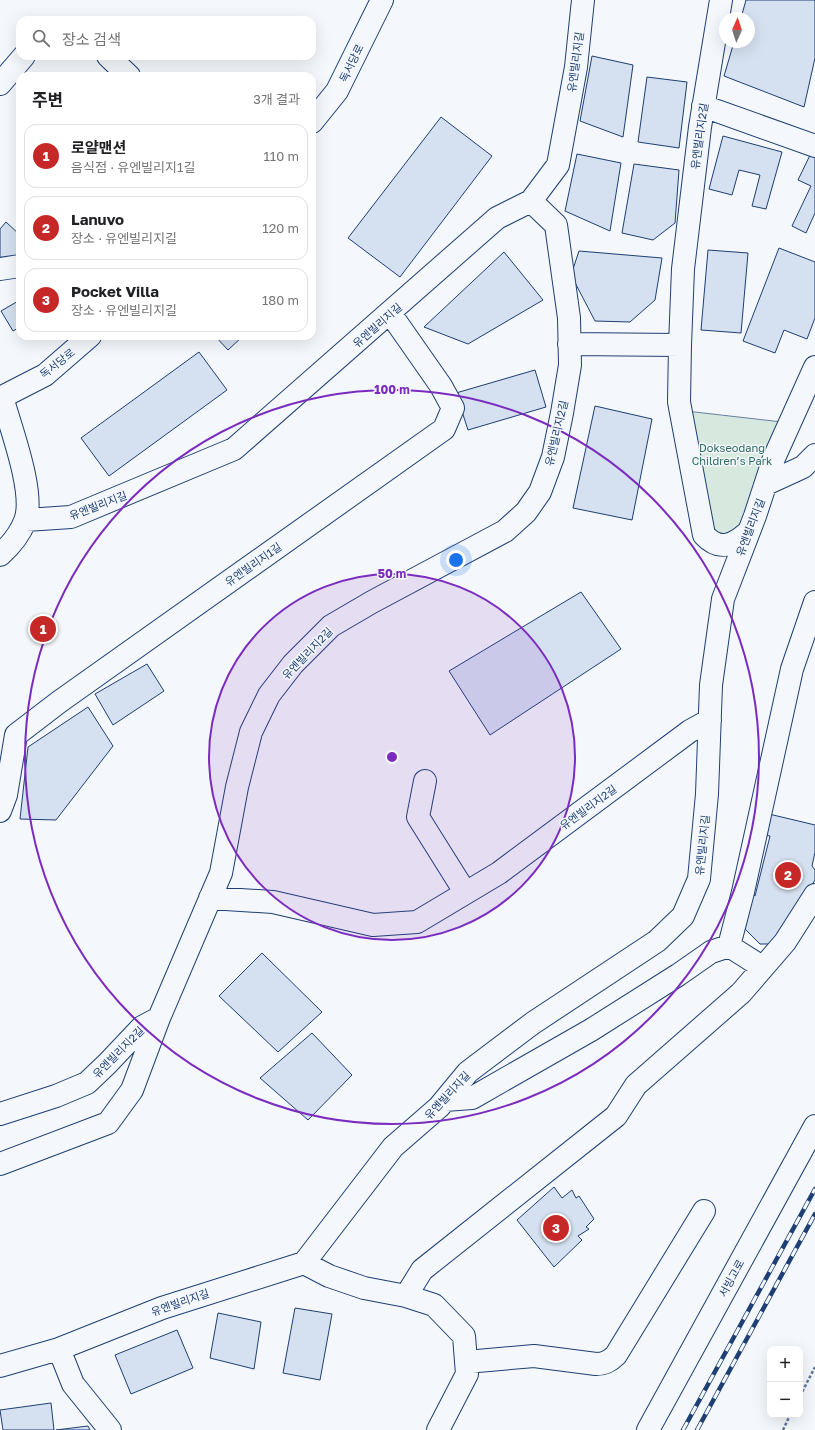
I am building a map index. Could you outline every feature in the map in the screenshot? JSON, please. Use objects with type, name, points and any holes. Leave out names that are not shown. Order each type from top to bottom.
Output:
[{"type":"street","name":"독서당로","points":[[316,117],[337,91],[382,0]]},
{"type":"street","name":"유엔빌리지길","points":[[26,520],[71,517],[234,449],[390,314],[497,218],[531,201],[558,165],[576,67],[582,0]]},
{"type":"street","name":"유엔빌리지2길","points":[[721,0],[703,106],[683,269],[679,402],[704,535],[710,542],[721,546],[736,543],[747,533]]},
{"type":"street","points":[[0,84],[21,60]]},
{"type":"street","points":[[112,60],[125,72]]},
{"type":"street","points":[[703,106],[815,146]]},
{"type":"street","name":"유엔빌리지2길","points":[[0,1114],[56,1096],[86,1083],[107,1064],[142,1027],[159,1018],[221,873],[237,787],[251,732],[269,696],[293,664],[331,626],[372,602],[504,531],[526,512],[540,492],[553,456],[570,365],[569,318],[556,225],[531,201]]},
{"type":"street","points":[[0,269],[16,267]]},
{"type":"street","name":"유엔빌리지1길","points":[[0,811],[6,795],[16,735],[65,697],[444,429],[453,408],[441,386],[390,314]]},
{"type":"street","name":"독서당로","points":[[1,398],[46,374],[85,340]]},
{"type":"street","points":[[569,344],[680,345]]},
{"type":"street","name":"유엔빌리지길","points":[[0,1366],[59,1349],[162,1308],[304,1263],[393,1147],[445,1100],[468,1072],[533,1023],[657,941],[683,916],[700,879],[708,794],[711,685],[723,599],[766,484],[774,458],[815,367]]},
{"type":"street","points":[[0,555],[11,545],[26,520],[28,488],[1,398]]},
{"type":"street","points":[[766,484],[803,467],[815,455]]},
{"type":"street","points":[[729,946],[743,892],[792,669],[815,602]]},
{"type":"street","name":"유엔빌리지2길","points":[[210,898],[274,902],[373,925],[417,922],[499,872],[690,731],[710,720]]},
{"type":"street","points":[[425,782],[418,817],[466,892]]},
{"type":"street","points":[[406,1296],[422,1270],[616,1116],[636,1086],[741,993],[785,942],[815,895]]},
{"type":"street","points":[[729,946],[762,967]]},
{"type":"street","points":[[445,1100],[472,1098],[591,1030],[678,975],[711,952],[729,946]]},
{"type":"street","points":[[0,1164],[108,1123],[132,1090],[159,1018]]},
{"type":"street","name":"서빙고로","points":[[648,1430],[815,1126]]},
{"type":"street","name":"서빙고로","points":[[656,1430],[815,1150]]},
{"type":"street","points":[[466,1362],[534,1356],[604,1364],[616,1355],[704,1211]]},
{"type":"street","points":[[304,1263],[328,1276],[364,1288],[406,1296],[434,1305],[464,1336],[467,1374],[438,1430]]},
{"type":"street","points":[[59,1349],[73,1384],[110,1430]]},
{"type":"path","points":[[803,1390],[815,1367]]},
{"type":"path","points":[[783,1430],[789,1418]]},
{"type":"green space","name":"Dokseodang Children’s Park","points":[[686,411],[782,422],[740,531],[733,541],[714,535]]},
{"type":"building","points":[[746,0],[815,0],[815,58],[804,107],[724,76],[732,48],[755,48],[755,12],[743,12]]},
{"type":"building","points":[[592,56],[633,65],[623,137],[580,121]]},
{"type":"building","points":[[647,77],[687,82],[679,148],[638,142]]},
{"type":"building","points":[[441,117],[492,156],[400,277],[348,238]]},
{"type":"building","points":[[723,136],[782,152],[766,209],[752,206],[760,175],[739,170],[732,195],[709,189]]},
{"type":"building","points":[[812,151],[815,153],[815,213],[806,233],[792,226],[811,186],[798,180]]},
{"type":"building","points":[[577,154],[621,163],[610,231],[565,211]]},
{"type":"building","points":[[634,164],[679,170],[675,223],[653,240],[622,233]]},
{"type":"building","points":[[6,222],[16,231],[16,261],[0,263],[0,229]]},
{"type":"building","points":[[779,248],[815,262],[815,318],[807,339],[784,330],[775,353],[743,341]]},
{"type":"building","points":[[708,250],[748,253],[741,333],[701,330]]},
{"type":"building","points":[[579,251],[662,258],[655,300],[630,322],[595,321],[571,275]]},
{"type":"building","points":[[504,252],[543,300],[468,344],[424,327]]},
{"type":"building","points":[[16,302],[16,329],[13,331],[1,311]]},
{"type":"building","points":[[219,340],[239,340],[228,350]]},
{"type":"building","points":[[199,352],[227,390],[109,476],[81,438]]},
{"type":"building","points":[[535,370],[546,407],[468,430],[456,393]]},
{"type":"building","points":[[595,406],[652,419],[632,520],[573,508]]},
{"type":"building","points":[[581,592],[621,649],[490,735],[449,671]]},
{"type":"building","points":[[147,664],[164,691],[113,725],[95,694]]},
{"type":"building","points":[[88,707],[113,746],[56,820],[20,819],[28,747]]},
{"type":"building","points":[[769,814],[815,825],[815,852],[812,866],[815,870],[815,880],[775,944],[760,944],[745,929],[753,894],[755,896],[770,836],[764,835]]},
{"type":"building","points":[[262,953],[322,1012],[278,1052],[219,996]]},
{"type":"building","points":[[312,1033],[352,1075],[308,1120],[260,1078]]},
{"type":"building","points":[[554,1187],[562,1198],[572,1190],[576,1198],[579,1196],[594,1219],[586,1227],[589,1229],[578,1236],[582,1240],[554,1267],[517,1220]]},
{"type":"building","points":[[295,1308],[332,1314],[320,1380],[283,1373]]},
{"type":"building","points":[[218,1313],[261,1322],[254,1369],[210,1358]]},
{"type":"building","points":[[177,1330],[193,1368],[131,1394],[115,1355]]},
{"type":"building","points":[[51,1403],[54,1430],[3,1430],[0,1410]]},
{"type":"building","points":[[88,1426],[90,1430],[56,1430]]},
{"type":"railway","points":[[683,1430],[815,1189]]},
{"type":"railway","points":[[697,1430],[815,1214]]},
{"type":"place","name":"로얄맨션","points":[[43,629]]},
{"type":"place","name":"Lanuvo","points":[[788,875]]},
{"type":"place","name":"Pocket Villa","points":[[556,1228]]}]
